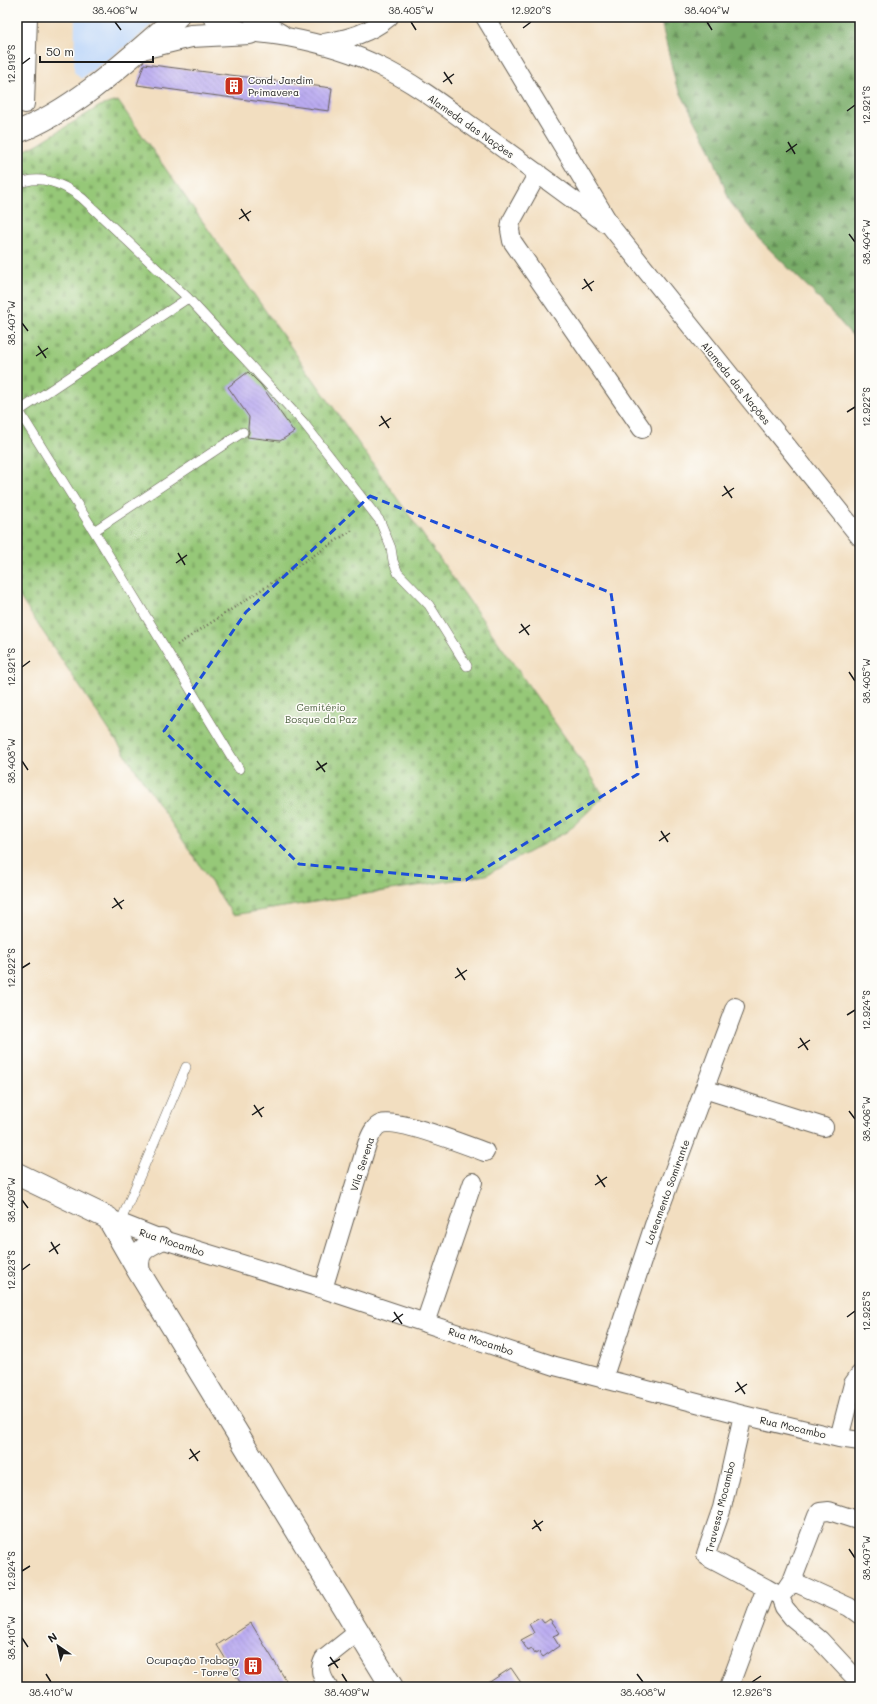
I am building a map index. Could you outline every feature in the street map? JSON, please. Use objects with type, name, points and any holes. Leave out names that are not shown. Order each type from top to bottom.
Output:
[{"type":"main road","points":[[17,132],[52,116],[80,97],[177,17]]},
{"type":"main road","points":[[141,48],[191,36],[252,25]]},
{"type":"main road","name":"Rua Mocambo","points":[[17,1174],[114,1221]]},
{"type":"main road","points":[[114,1221],[139,1272],[392,1687]]},
{"type":"main road","points":[[139,1272],[137,1263],[141,1252],[146,1246],[161,1239]]},
{"type":"street","points":[[25,104],[28,17]]},
{"type":"street","name":"Alameda das Nações","points":[[212,17],[233,27],[252,25],[286,37],[319,44],[352,54],[380,66],[410,83],[538,173],[612,228]]},
{"type":"street","name":"Alameda das Nações","points":[[319,44],[347,39],[366,32],[389,17]]},
{"type":"street","name":"Alameda das Nações","points":[[485,17],[612,228],[860,537]]},
{"type":"street","points":[[538,173],[511,222],[510,230],[512,242],[642,429]]},
{"type":"street","name":"Loteamento Somirante","points":[[603,1379],[657,1216],[735,1007]]},
{"type":"street","points":[[704,1089],[824,1126]]},
{"type":"street","name":"Vila Serena","points":[[323,1289],[367,1144],[376,1128],[381,1124],[387,1123],[408,1126],[485,1152]]},
{"type":"street","points":[[425,1323],[473,1182]]},
{"type":"street","name":"Rua Mocambo","points":[[114,1221],[161,1239],[323,1289],[555,1366],[743,1415],[839,1438],[860,1441]]},
{"type":"street","points":[[839,1438],[854,1384],[860,1374]]},
{"type":"street","name":"Travessa Mocambo","points":[[743,1415],[722,1508],[706,1554],[710,1559],[773,1592]]},
{"type":"street","points":[[729,1687],[773,1592],[792,1581],[817,1516],[820,1512],[829,1511],[860,1521]]},
{"type":"street","points":[[792,1581],[850,1607],[860,1615]]},
{"type":"street","points":[[773,1592],[792,1617],[820,1640],[860,1683]]},
{"type":"street","points":[[328,1687],[320,1672],[324,1659],[358,1632]]},
{"type":"lane","points":[[17,185],[34,180],[46,180],[70,189],[82,198],[188,298],[304,422],[380,521],[398,573],[429,605],[467,666]]},
{"type":"lane","points":[[188,298],[18,410],[94,531],[239,769]]},
{"type":"lane","points":[[94,531],[243,432]]},
{"type":"lane","points":[[114,1221],[186,1067]]},
{"type":"path","points":[[167,652],[354,528]]},
{"type":"highlighted area","points":[[370,496],[611,593],[638,774],[466,880],[299,864],[164,731],[246,612]]},
{"type":"shaded area","points":[[75,17],[160,17],[136,39],[81,79],[74,72]]},
{"type":"green space","points":[[660,17],[860,17],[860,344],[812,291],[764,244],[730,202],[711,151],[676,84]]},
{"type":"green space","name":"Cemitério Bosque da Paz","points":[[118,101],[581,760],[604,796],[568,831],[486,875],[233,915],[17,593],[17,154],[36,145],[100,106]]},
{"type":"building","name":"Cond. Jardim Primavera","points":[[144,64],[332,88],[329,111],[137,85]]},
{"type":"building","points":[[248,372],[261,385],[294,432],[280,441],[247,437],[249,432],[249,417],[228,387]]},
{"type":"building","points":[[540,1618],[544,1623],[550,1619],[560,1633],[553,1636],[559,1646],[543,1657],[539,1652],[535,1654],[532,1649],[528,1651],[521,1640],[534,1633],[529,1624]]},
{"type":"building","name":"Ocupação Trobogy - Torre C","points":[[251,1623],[290,1687],[243,1687],[217,1645]]},
{"type":"building","points":[[511,1668],[524,1687],[482,1687]]},
{"type":"place","name":"Cond. Jardim Primavera","points":[[234,86]]},
{"type":"place","name":"Ocupação Trobogy - Torre C","points":[[253,1666]]}]
